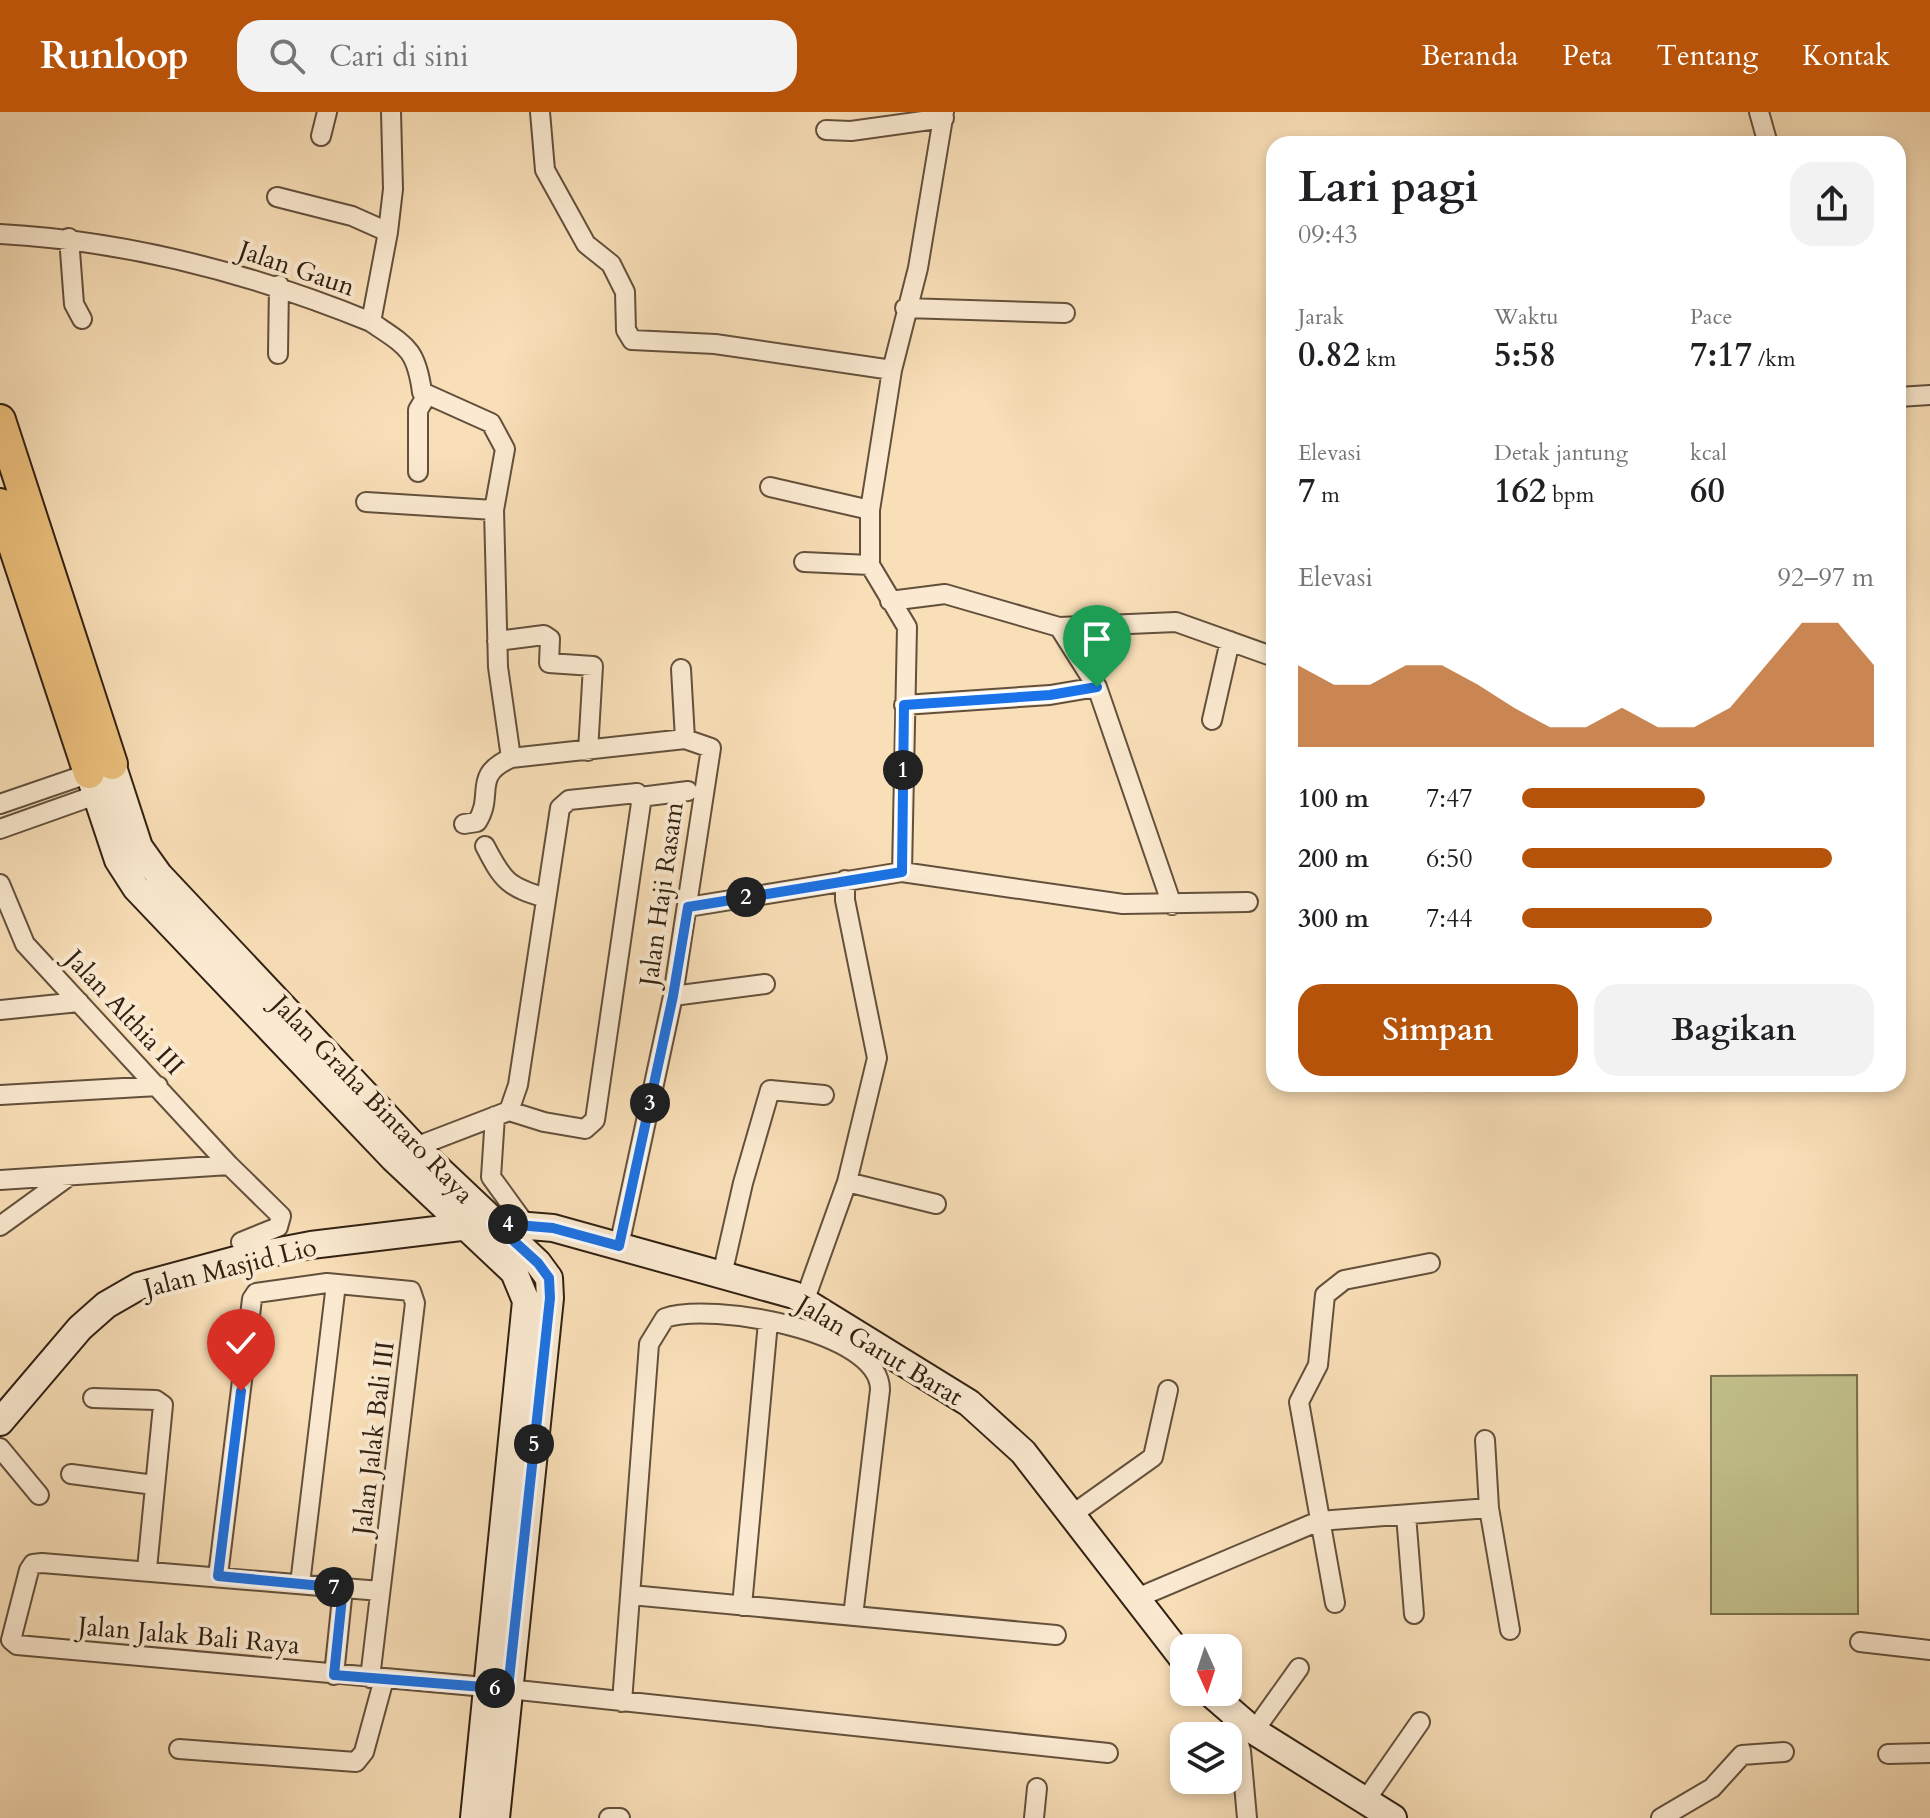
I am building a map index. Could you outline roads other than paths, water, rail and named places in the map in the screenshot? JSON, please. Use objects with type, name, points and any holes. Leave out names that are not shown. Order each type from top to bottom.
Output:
[{"type":"main road","name":"Jalan Graha Bintaro Raya","points":[[0,420],[104,780]]},
{"type":"main road","name":"Jalan Graha Bintaro Raya","points":[[0,504],[104,780],[139,847],[159,875],[466,1226],[514,1272],[526,1301],[518,1490]]},
{"type":"main road","name":"Jalan Graha Bintaro Raya","points":[[404,1152],[494,1223],[538,1263],[549,1278],[518,1490],[497,1688],[474,1818]]},
{"type":"main road","name":"Jalan Garut Barat","points":[[466,1226],[494,1223],[553,1228],[794,1295],[969,1403],[1023,1452],[1170,1642]]},
{"type":"main road","name":"Jalan Masjid Lio","points":[[0,1422],[80,1328],[106,1305],[139,1286],[311,1245],[466,1226]]},
{"type":"main road","name":"Jalan Graha Bintaro Raya","points":[[496,1818],[497,1688]]},
{"type":"main road","points":[[1223,1706],[1254,1731],[1393,1818]]},
{"type":"street","points":[[321,136],[327,112]]},
{"type":"street","name":"Jalan Gaun","points":[[0,234],[69,238],[171,256],[279,285],[371,322],[393,189],[391,112]]},
{"type":"street","points":[[540,112],[545,170],[586,244],[611,264],[625,292],[626,330],[632,340],[715,344],[892,370]]},
{"type":"street","points":[[1759,112],[1766,136]]},
{"type":"street","points":[[826,130],[851,131],[944,115],[918,268],[905,308],[892,370],[870,510],[870,565],[907,627],[902,872]]},
{"type":"street","points":[[277,197],[352,216],[388,232]]},
{"type":"street","points":[[69,238],[74,304],[82,319]]},
{"type":"street","points":[[278,354],[279,285]]},
{"type":"street","points":[[905,308],[1065,313]]},
{"type":"street","points":[[371,322],[400,341],[417,359],[422,392],[491,423],[500,435],[504,465],[494,510],[497,641],[504,724],[511,758]]},
{"type":"street","points":[[418,472],[418,410],[427,395]]},
{"type":"street","points":[[1906,396],[1930,395]]},
{"type":"street","points":[[770,487],[870,510]]},
{"type":"street","points":[[366,502],[494,510]]},
{"type":"street","points":[[804,562],[870,565]]},
{"type":"street","points":[[890,601],[945,594],[1059,627],[1176,622],[1266,654]]},
{"type":"street","points":[[1059,627],[1097,687],[1172,905]]},
{"type":"street","points":[[497,641],[544,635],[550,639],[549,663],[593,666],[588,751]]},
{"type":"street","points":[[1212,720],[1230,641]]},
{"type":"street","points":[[464,824],[477,822],[482,815],[485,779],[493,766],[511,758],[685,739],[681,669]]},
{"type":"street","points":[[904,705],[1021,698],[1097,687]]},
{"type":"street","name":"Jalan Haji Rasam","points":[[619,1246],[673,996],[711,748],[685,739]]},
{"type":"street","points":[[0,804],[104,780]]},
{"type":"street","points":[[0,829],[104,780]]},
{"type":"street","points":[[640,797],[688,791]]},
{"type":"street","points":[[520,1217],[491,1177],[502,1113],[518,1085],[560,808],[563,803],[637,793],[640,797]]},
{"type":"street","points":[[404,1152],[502,1113],[585,1129],[595,1120],[640,797]]},
{"type":"street","points":[[485,846],[501,876],[513,888],[546,898]]},
{"type":"street","points":[[688,907],[902,872],[1123,904],[1248,902]]},
{"type":"street","points":[[804,1302],[847,1182],[877,1058],[845,900],[845,880]]},
{"type":"street","name":"Jalan Althia III","points":[[0,884],[17,930],[54,975],[229,1165],[281,1216],[278,1227],[241,1242]]},
{"type":"street","points":[[48,1005],[54,975]]},
{"type":"street","points":[[673,996],[765,984]]},
{"type":"street","points":[[0,1010],[79,1002]]},
{"type":"street","points":[[0,1095],[158,1086]]},
{"type":"street","points":[[722,1275],[743,1183],[770,1090],[824,1095]]},
{"type":"street","points":[[0,1180],[229,1165]]},
{"type":"street","points":[[0,1226],[69,1176]]},
{"type":"street","points":[[847,1182],[936,1204]]},
{"type":"street","points":[[1335,1603],[1299,1402],[1318,1365],[1325,1295],[1344,1280],[1430,1263]]},
{"type":"street","points":[[218,1576],[252,1299],[263,1290],[336,1284],[300,1584]]},
{"type":"street","name":"Jalan Jalak Bali III","points":[[179,1749],[356,1762],[364,1752],[377,1679],[380,1591],[415,1303],[411,1291],[336,1284]]},
{"type":"street","points":[[622,1702],[649,1344],[665,1318],[675,1314],[768,1322],[811,1330],[859,1354],[877,1372],[880,1380],[853,1616]]},
{"type":"street","points":[[742,1606],[768,1322]]},
{"type":"street","points":[[1073,1514],[1153,1457],[1168,1390]]},
{"type":"street","points":[[93,1398],[156,1400],[163,1405],[147,1569],[380,1591]]},
{"type":"street","points":[[1485,1440],[1489,1508],[1510,1630]]},
{"type":"street","points":[[0,1448],[39,1495]]},
{"type":"street","points":[[71,1474],[154,1485]]},
{"type":"street","points":[[1137,1598],[1319,1521],[1489,1508]]},
{"type":"street","points":[[1406,1515],[1414,1614]]},
{"type":"street","name":"Jalan Jalak Bali Raya","points":[[147,1569],[33,1564],[11,1640],[17,1645],[497,1688],[1108,1753]]},
{"type":"street","points":[[334,1675],[343,1588]]},
{"type":"street","points":[[631,1595],[1056,1635]]},
{"type":"street","points":[[1860,1642],[1930,1650]]},
{"type":"street","points":[[1254,1731],[1299,1668]]},
{"type":"street","points":[[1230,1713],[1241,1751],[1247,1817]]},
{"type":"street","points":[[1365,1801],[1420,1722]]},
{"type":"street","points":[[1661,1818],[1712,1788],[1742,1755],[1784,1752]]},
{"type":"street","points":[[1888,1754],[1930,1753]]},
{"type":"street","points":[[1034,1818],[1037,1788]]},
{"type":"street","points":[[609,1818],[620,1818]]}]
